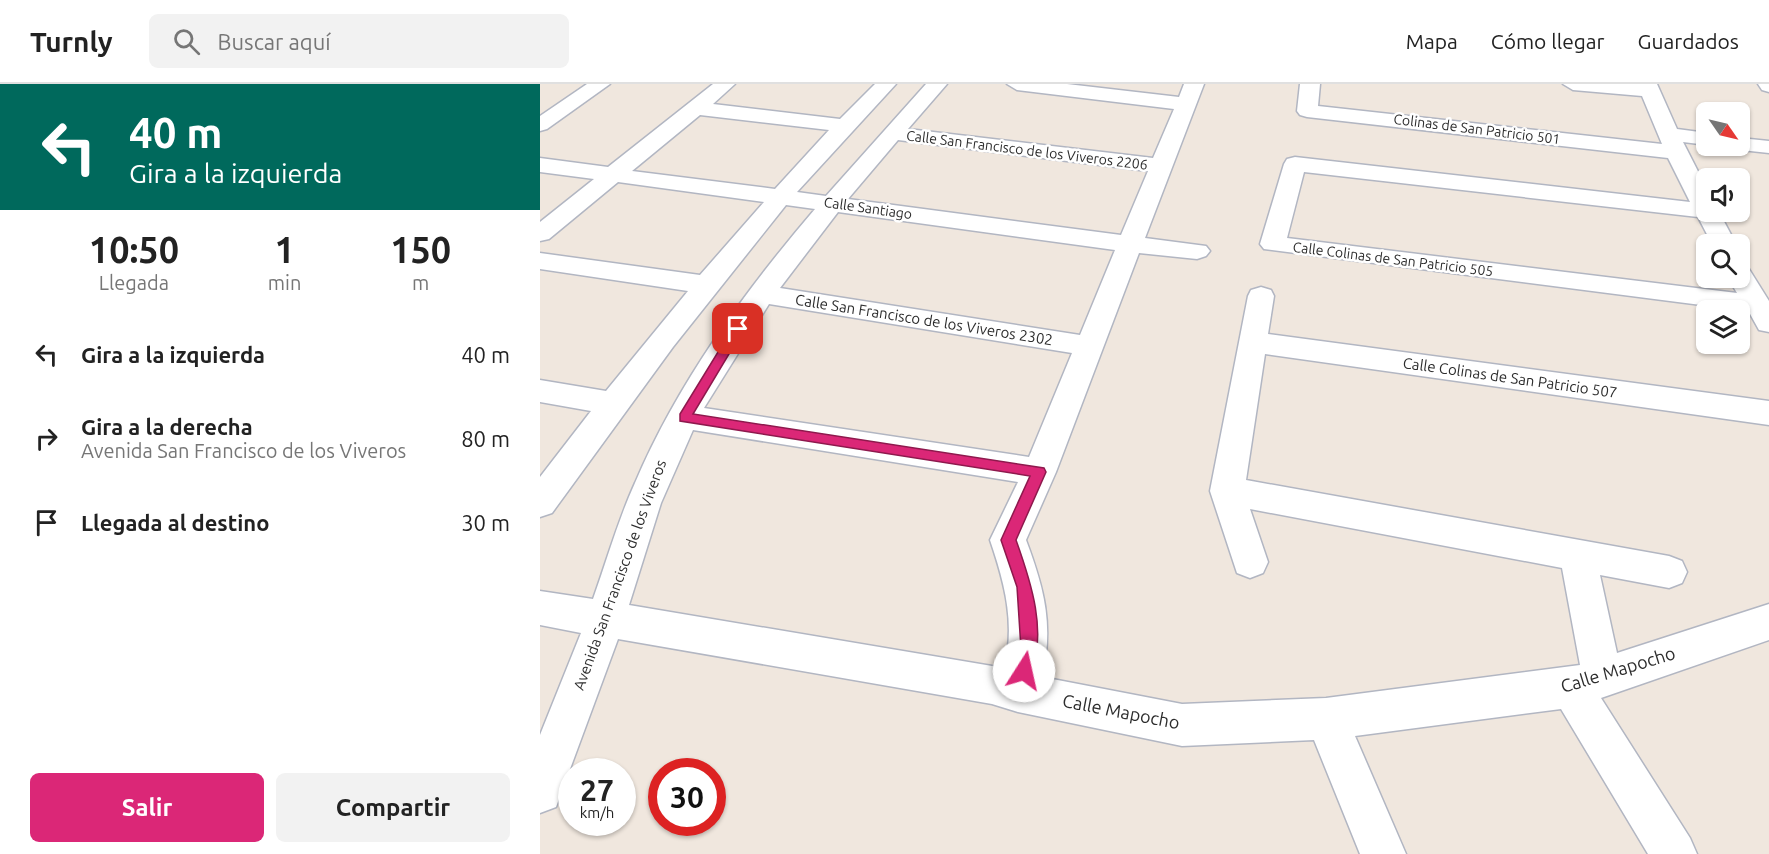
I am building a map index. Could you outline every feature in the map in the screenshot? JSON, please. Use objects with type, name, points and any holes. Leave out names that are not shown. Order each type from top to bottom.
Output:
[{"type":"street","points":[[540,125],[600,84]]},
{"type":"street","points":[[540,234],[726,84]]},
{"type":"street","points":[[540,503],[613,404],[780,197],[844,126],[886,84]]},
{"type":"street","name":"Avenida San Francisco de los Viveros","points":[[540,791],[606,619],[657,469],[684,417],[760,294],[832,203],[937,84]]},
{"type":"street","points":[[1017,84],[1190,94],[1039,472],[1008,540],[1025,587],[1029,639],[1029,649],[1018,692]]},
{"type":"street","points":[[1310,84],[1300,137],[1696,209]]},
{"type":"street","points":[[1573,84],[1648,88],[1696,191]]},
{"type":"street","points":[[696,108],[844,126]]},
{"type":"street","name":"Calle San Francisco de los Viveros 2206","points":[[892,133],[1161,166]]},
{"type":"street","name":"Colinas de San Patricio 501","points":[[1300,137],[1672,143],[1696,140]]},
{"type":"street","name":"Calle Colinas de San Patricio 505","points":[[1300,137],[1273,244],[1762,313]]},
{"type":"street","points":[[1750,145],[1769,147]]},
{"type":"street","name":"Calle Santiago","points":[[540,165],[1197,251]]},
{"type":"street","points":[[540,261],[708,285]]},
{"type":"street","points":[[1748,288],[1762,313]]},
{"type":"street","name":"Calle San Francisco de los Viveros 2302","points":[[760,294],[1089,346]]},
{"type":"street","points":[[1250,562],[1227,490],[1261,296]]},
{"type":"street","name":"Calle Colinas de San Patricio 507","points":[[1252,342],[1769,413]]},
{"type":"street","points":[[540,391],[613,404]]},
{"type":"street","points":[[684,417],[1039,472]]},
{"type":"street","points":[[1227,490],[1669,572]]},
{"type":"street","points":[[1578,555],[1586,682],[1674,854]]},
{"type":"street","name":"Calle Mapocho","points":[[540,608],[992,684],[1018,692],[1182,725],[1326,719],[1586,682],[1769,622]]},
{"type":"street","points":[[1326,719],[1383,854]]},
{"type":"route","points":[[738,329],[684,417],[1039,472],[1008,540],[1025,587],[1029,649],[1024,671]]}]
